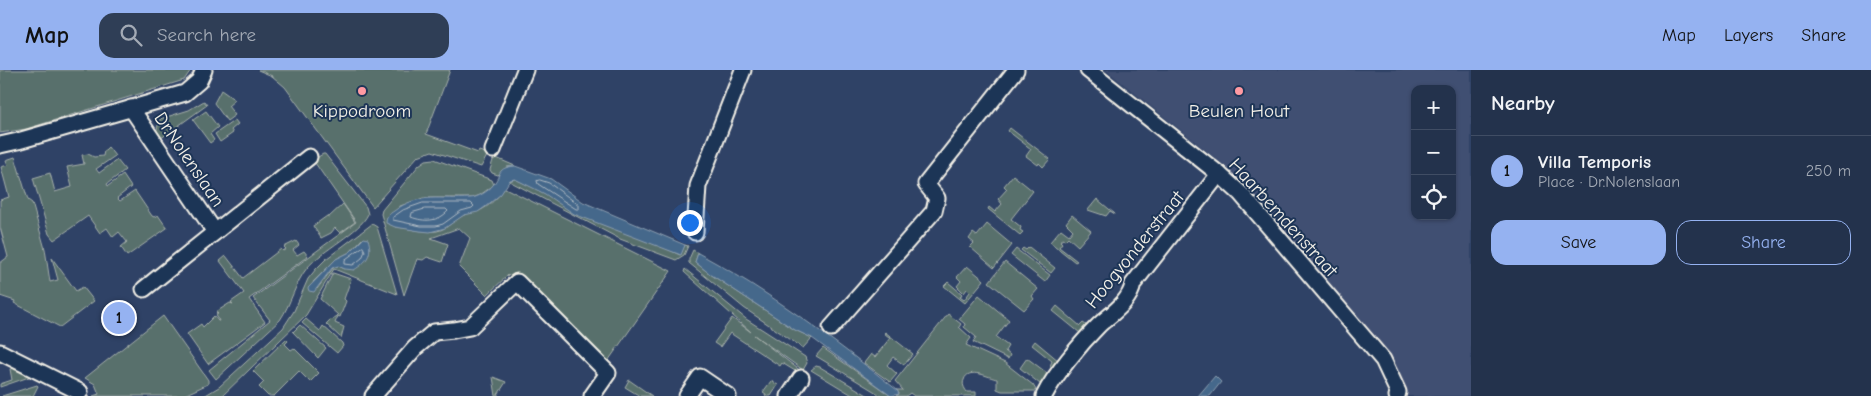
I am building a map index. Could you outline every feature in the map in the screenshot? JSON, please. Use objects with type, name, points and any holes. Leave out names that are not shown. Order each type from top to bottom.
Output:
[{"type":"street","points":[[0,144],[18,142],[185,93],[199,81],[204,70]]},
{"type":"street","points":[[492,150],[525,70]]},
{"type":"street","points":[[695,232],[698,186],[743,70]]},
{"type":"street","points":[[831,328],[934,211],[937,198],[926,184],[1016,70]]},
{"type":"street","name":"Haarbemdenstraat","points":[[1088,70],[1220,174],[1241,194],[1383,360],[1398,392],[1397,396]]},
{"type":"street","name":"Dr.Nolenslaan","points":[[131,108],[215,232]]},
{"type":"street","name":"Dr.Nolenslaan","points":[[144,289],[309,157]]},
{"type":"street","name":"Hoogvonderstraat","points":[[1044,396],[1051,382],[1100,324],[1111,317],[1132,291],[1132,284],[1220,174]]},
{"type":"street","points":[[373,396],[415,348],[434,332],[470,327],[517,282],[608,372],[592,396]]},
{"type":"street","points":[[0,352],[80,392]]},
{"type":"street","points":[[687,396],[700,377],[728,396]]},
{"type":"street","points":[[789,396],[801,378]]},
{"type":"shaded area","points":[[1106,70],[1471,70],[1471,396],[1407,396],[1389,354],[1224,165]]},
{"type":"green space","points":[[0,70],[191,70],[184,80],[26,129],[0,133]]},
{"type":"green space","points":[[258,70],[450,70],[426,134],[478,153],[479,151],[488,154],[481,167],[432,151],[418,156],[373,207],[285,87],[272,76]]},
{"type":"green space","points":[[221,90],[235,100],[228,106],[235,115],[227,121],[214,103]]},
{"type":"green space","points":[[204,101],[207,105],[160,139],[156,132],[160,119],[189,110]]},
{"type":"green space","points":[[206,111],[218,127],[210,134],[214,140],[210,143],[193,120]]},
{"type":"green space","points":[[235,120],[238,124],[231,130],[233,133],[220,142],[215,134]]},
{"type":"green space","points":[[1010,128],[1050,159],[1043,167],[1026,156],[1031,149],[1008,131]]},
{"type":"green space","points":[[108,147],[115,156],[96,169],[99,173],[117,160],[125,170],[107,184],[108,186],[123,175],[131,187],[117,198],[120,201],[135,191],[152,216],[158,215],[167,228],[127,256],[121,247],[127,242],[119,232],[113,237],[107,228],[100,233],[88,216],[54,240],[49,234],[33,178],[50,173],[55,192],[72,187],[67,167],[84,164],[82,155],[103,156],[104,151]]},
{"type":"green space","points":[[325,154],[366,207],[368,214],[357,228],[307,268],[299,280],[280,320],[216,379],[209,370],[270,320],[253,298],[356,222],[313,160]]},
{"type":"green space","points":[[15,157],[28,200],[32,203],[45,249],[50,282],[58,280],[52,258],[76,291],[83,287],[94,301],[60,327],[14,303],[15,301],[0,296],[0,263],[8,257],[0,227],[0,200],[9,197],[1,167],[8,165],[6,160]]},
{"type":"green space","points":[[494,157],[515,166],[507,167],[498,175],[492,173],[490,170]]},
{"type":"green space","points":[[434,159],[492,180],[494,185],[472,198],[423,198],[400,206],[395,227],[426,231],[441,230],[466,214],[487,207],[505,188],[671,271],[606,364],[514,274],[510,277],[508,275],[487,295],[459,267],[470,238],[459,228],[431,238],[448,244],[442,262],[427,257],[423,260],[417,259],[404,295],[381,214],[382,210],[419,165],[426,160]]},
{"type":"green space","points":[[1013,175],[1033,191],[1011,219],[1021,227],[1020,230],[1023,232],[1020,235],[988,209],[989,207],[995,212],[1002,204],[998,199],[1007,189],[1004,186]]},
{"type":"green space","points":[[515,179],[680,255],[685,245],[688,246],[684,255],[676,260],[620,239],[509,181]]},
{"type":"green space","points":[[1097,199],[1115,214],[1110,211],[1106,216],[1088,210]]},
{"type":"green space","points":[[343,204],[355,222],[340,233],[335,228],[331,233],[321,238],[313,226],[327,216],[329,217]]},
{"type":"green space","points":[[1072,215],[1091,231],[1078,246],[1068,237],[1060,241],[1062,243],[1059,247],[1077,261],[1075,262],[1050,242],[1061,229],[1069,235],[1073,230],[1066,223]]},
{"type":"green space","points":[[372,224],[377,227],[397,294],[334,269],[306,315],[222,396],[204,396],[219,387],[283,328],[294,311],[308,279],[326,259]],"holes":[[[362,239],[345,269],[338,266],[333,268],[317,289],[313,282],[336,259],[350,252]]]},
{"type":"green space","points":[[987,224],[1012,245],[994,268],[970,247],[974,243],[969,239],[973,233],[977,236]]},
{"type":"green space","points":[[296,241],[299,245],[293,250],[297,255],[304,251],[308,256],[249,299],[265,322],[208,364],[187,334],[201,324],[203,327],[214,316],[219,321],[216,312],[230,303],[233,304],[231,302],[244,293],[220,261],[226,256],[243,278],[281,249],[283,251],[286,249],[284,247]]},
{"type":"green space","points":[[1029,247],[1055,268],[1051,273],[1021,250],[1023,248],[1026,250]]},
{"type":"green space","points":[[1016,249],[1050,275],[1045,282],[1011,255]]},
{"type":"green space","points":[[693,250],[698,253],[695,262],[710,274],[795,330],[812,338],[803,348],[744,308],[689,263]]},
{"type":"green space","points":[[1005,262],[1038,289],[1032,296],[1034,299],[1024,310],[989,282]]},
{"type":"green space","points":[[967,266],[984,280],[965,303],[944,286],[948,282],[962,294],[960,297],[964,300],[970,292],[967,289],[964,293],[957,286],[961,281],[957,277]]},
{"type":"green space","points":[[685,269],[746,319],[805,357],[807,363],[803,370],[754,335],[802,372],[800,374],[782,363],[780,366],[730,333],[720,347],[714,343],[732,318],[751,332],[684,272]]},
{"type":"green space","points":[[333,273],[351,279],[344,299],[346,301],[340,317],[338,316],[335,323],[344,327],[341,338],[326,324],[338,315],[320,299]]},
{"type":"green space","points":[[979,295],[1009,320],[996,337],[1008,346],[1005,351],[1010,355],[1008,359],[973,342],[976,337],[964,327],[965,324],[959,319]]},
{"type":"green space","points":[[1057,306],[1080,326],[1083,323],[1086,325],[1080,333],[1053,311]]},
{"type":"green space","points":[[948,314],[961,324],[959,327],[971,338],[966,345],[1005,363],[1033,385],[1036,390],[1002,391],[997,389],[997,379],[974,373],[966,376],[963,384],[967,392],[976,392],[976,396],[914,396],[910,393],[906,396],[896,396],[899,394],[897,390],[903,390],[895,381]]},
{"type":"green space","points":[[163,316],[208,380],[208,384],[182,396],[93,396],[99,394],[95,384],[85,378]]},
{"type":"green space","points":[[306,319],[320,331],[323,326],[342,343],[343,346],[337,353],[302,323]]},
{"type":"green space","points":[[300,325],[326,348],[318,358],[293,332]]},
{"type":"green space","points":[[885,332],[913,354],[904,365],[893,357],[887,365],[897,374],[890,382],[864,363],[871,354],[875,357],[890,338]]},
{"type":"green space","points":[[286,339],[288,341],[285,344],[291,350],[294,348],[319,373],[310,382],[299,371],[274,396],[268,396],[259,387],[264,382],[253,371]]},
{"type":"green space","points":[[1035,341],[1059,361],[1054,368],[1050,366],[1052,361],[1032,345]]},
{"type":"green space","points":[[823,348],[891,396],[882,396],[816,356]]},
{"type":"green space","points":[[1027,358],[1048,375],[1040,384],[1020,368]]},
{"type":"green space","points":[[816,366],[869,396],[854,396],[811,370]]},
{"type":"green space","points":[[16,367],[29,374],[29,377],[0,387],[0,384],[12,380],[10,369]]},
{"type":"green space","points":[[493,377],[506,382],[497,396],[496,396]]},
{"type":"green space","points":[[629,380],[652,396],[640,396],[625,387]]},
{"type":"green space","points":[[771,381],[778,385],[771,396],[765,396],[766,394],[763,392]]},
{"type":"green space","points":[[37,385],[33,396],[2,396]]},
{"type":"water","points":[[515,166],[551,179],[583,202],[685,245],[681,255],[574,214],[545,194],[515,179],[510,180],[501,194],[478,212],[464,215],[445,228],[430,232],[395,227],[386,223],[387,217],[391,213],[412,201],[430,198],[473,198],[486,192],[496,181],[502,170]]},
{"type":"water","points":[[364,238],[368,239],[370,249],[368,257],[362,264],[354,270],[338,266],[332,268],[314,292],[309,291],[308,288],[336,259],[350,252]]},
{"type":"water","points":[[698,253],[750,283],[801,317],[873,371],[897,390],[899,394],[891,396],[812,338],[795,330],[710,274],[695,262]]},
{"type":"water","points":[[1215,376],[1221,382],[1210,396],[1198,396]]},
{"type":"place","name":"Kippodroom","points":[[362,91]]},
{"type":"place","name":"Beulen Hout","points":[[1239,91]]},
{"type":"place","name":"Villa Temporis","points":[[119,318]]}]
